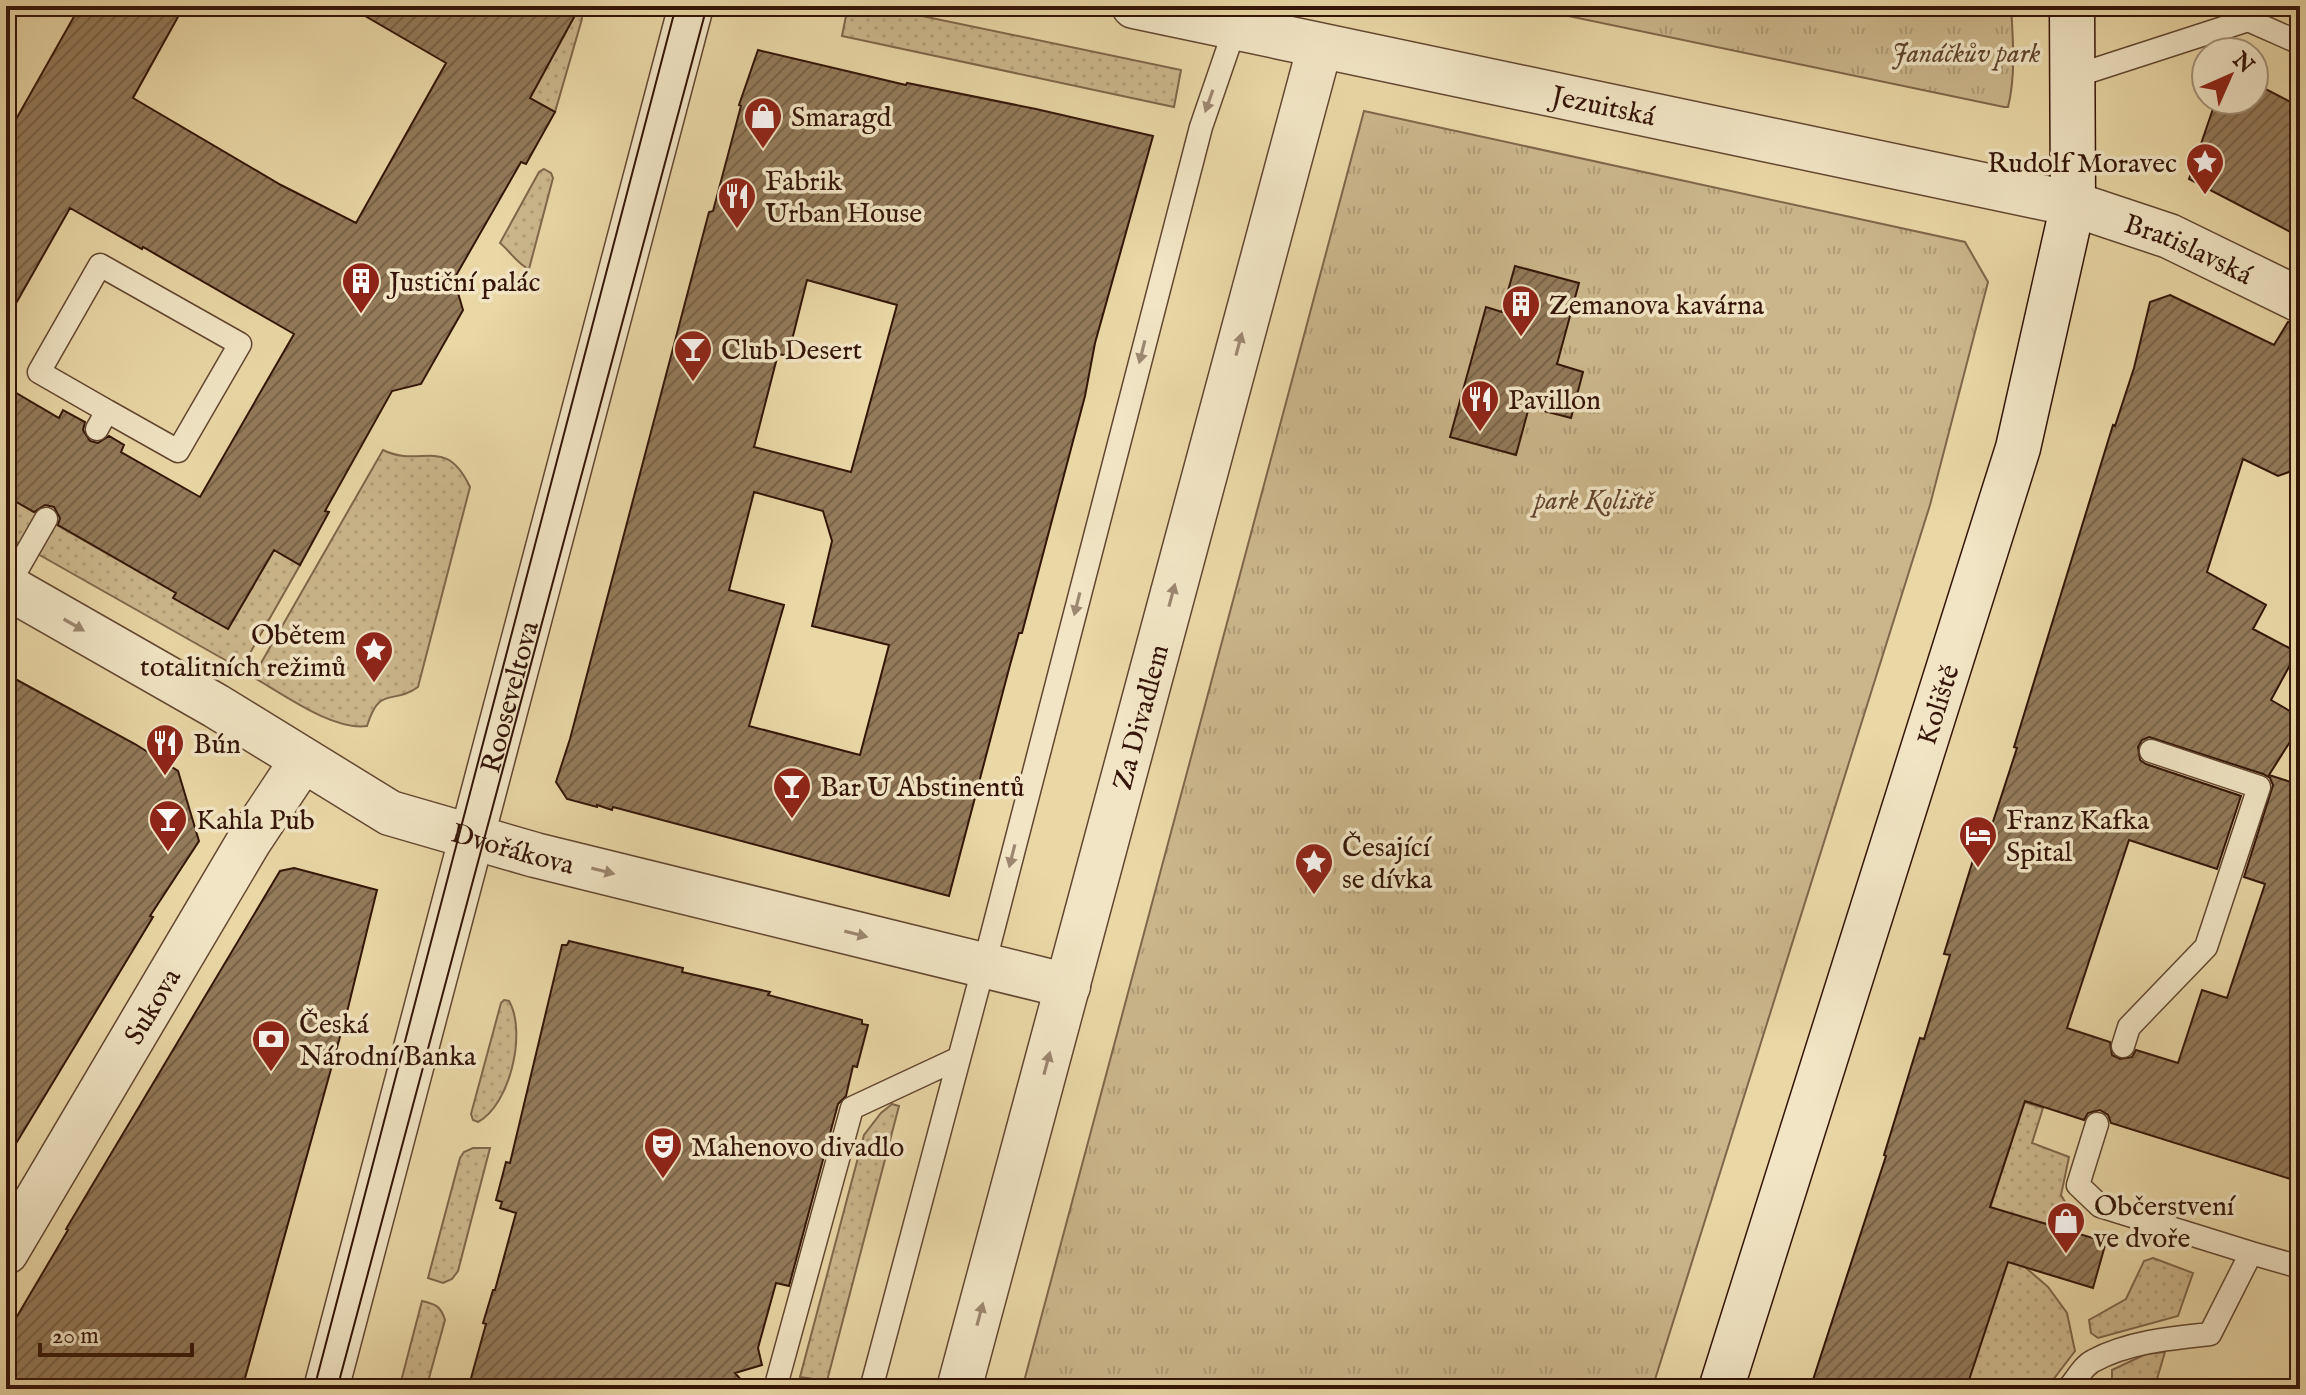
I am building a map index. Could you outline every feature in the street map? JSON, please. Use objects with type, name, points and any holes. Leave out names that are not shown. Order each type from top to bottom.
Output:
[{"type":"street","name":"Rooseveltova","points":[[326,1389],[691,6]]},
{"type":"street","name":"Jezuitská","points":[[1134,6],[2073,204]]},
{"type":"street","name":"Koliště","points":[[1721,1389],[2018,448],[2073,204],[2072,6]]},
{"type":"street","name":"Za Divadlem","points":[[959,1389],[1320,46]]},
{"type":"street","name":"Bratislavská","points":[[2073,204],[2169,236],[2300,300]]},
{"type":"street","name":"Dvořákova","points":[[6,586],[216,706],[390,813],[473,838],[1068,986]]},
{"type":"street","name":"Sukova","points":[[6,1252],[249,841],[302,761]]},
{"type":"lane","points":[[2072,77],[2248,20],[2300,43]]},
{"type":"lane","points":[[871,1389],[1201,127],[1235,28]]},
{"type":"lane","points":[[100,265],[240,344],[178,451],[102,420],[39,372],[100,265]]},
{"type":"lane","points":[[6,586],[46,519]]},
{"type":"lane","points":[[2123,1046],[2129,1027],[2206,947],[2259,787],[2151,751]]},
{"type":"lane","points":[[775,1389],[852,1108],[957,1059]]},
{"type":"lane","points":[[2097,1124],[2078,1185],[2100,1206],[2300,1267]]},
{"type":"lane","points":[[2068,1389],[2090,1362],[2097,1359],[2132,1347],[2210,1334],[2251,1253]]},
{"type":"green space","points":[[580,6],[582,19],[555,112],[530,98],[574,17],[571,15]]},
{"type":"green space","points":[[848,6],[874,6],[1181,70],[1174,107],[842,36]]},
{"type":"green space","name":"Janáčkův park","points":[[1520,6],[2011,6],[2011,95],[2008,107],[2004,107]]},
{"type":"green space","name":"park Koliště","points":[[1364,111],[1965,242],[1988,282],[1930,505],[1652,1389],[1022,1389]]},
{"type":"green space","points":[[544,169],[553,178],[529,269],[500,243],[539,172]]},
{"type":"green space","points":[[383,450],[397,455],[442,457],[461,471],[470,487],[418,687],[382,700],[367,726],[354,726],[308,710],[253,677]]},
{"type":"green space","points":[[6,496],[176,593],[174,598],[228,629],[274,550],[300,565],[241,669],[6,536]]},
{"type":"green space","points":[[504,1000],[509,1001],[514,1014],[516,1048],[512,1067],[499,1100],[478,1122],[473,1120],[471,1114]]},
{"type":"green space","points":[[2015,1099],[2043,1108],[2032,1143],[2069,1157],[2061,1195],[2071,1212],[2064,1229],[2040,1222],[2025,1267],[2048,1287],[2067,1313],[2075,1351],[2046,1389],[1966,1389],[1955,1317],[2012,1140]]},
{"type":"green space","points":[[892,1104],[899,1106],[827,1381],[800,1377],[864,1135]]},
{"type":"green space","points":[[473,1148],[490,1148],[458,1271],[452,1279],[443,1283],[428,1278],[460,1158]]},
{"type":"green space","points":[[2153,1258],[2193,1273],[2178,1316],[2098,1338],[2091,1333],[2089,1320],[2126,1299],[2144,1261]]},
{"type":"green space","points":[[422,1301],[437,1306],[445,1320],[426,1389],[399,1389]]},
{"type":"green space","points":[[2165,1352],[2154,1389],[2118,1389],[2112,1379],[2112,1370],[2146,1354]]},
{"type":"building","name":"Justiční palác","points":[[80,6],[184,6],[133,98],[281,185],[356,223],[446,63],[348,6],[580,6],[530,98],[555,112],[526,164],[521,162],[454,279],[463,310],[421,384],[392,391],[325,511],[329,512],[300,565],[274,550],[228,629],[173,598],[176,593],[58,525],[60,518],[54,507],[45,505],[34,512],[6,496],[6,387],[59,418],[63,410],[85,422],[83,430],[90,441],[98,443],[109,436],[124,445],[121,452],[200,497],[294,334],[70,208],[6,321],[6,137]]},
{"type":"building","points":[[758,50],[906,85],[1036,109],[1153,136],[949,896],[613,807],[612,810],[567,799],[556,782],[709,212],[713,211],[739,105]],"holes":[[[807,280],[897,305],[851,472],[754,447],[778,354],[788,356]],[[754,492],[823,511],[832,541],[812,626],[889,645],[860,755],[749,726],[784,605],[729,590]]]},
{"type":"building","points":[[2270,91],[2300,107],[2300,237],[2189,179],[2211,116],[2270,116]]},
{"type":"building","name":"Zemanova kavárna","points":[[1515,266],[1579,283],[1557,364],[1583,372],[1571,418],[1529,407],[1516,455],[1450,437],[1486,307],[1502,312]]},
{"type":"building","points":[[2170,295],[2274,345],[2288,322],[2300,325],[2300,468],[2278,476],[2243,459],[2207,572],[2266,605],[2253,629],[2297,652],[2271,700],[2300,717],[2300,726],[2269,775],[2300,785],[2300,1182],[2111,1123],[2108,1115],[2100,1110],[2088,1113],[2084,1120],[2025,1101],[1990,1207],[2106,1242],[2093,1288],[2008,1262],[1966,1389],[1810,1389],[1886,1156],[1920,1038],[1924,1039],[1950,955],[1944,954],[1982,831],[1989,834],[2017,748],[2014,747],[2113,425],[2134,368],[2150,302]],"holes":[[[2149,737],[2270,778],[2273,785],[2244,877],[2265,884],[2227,998],[2202,990],[2178,1063],[2136,1050],[2132,1057],[2120,1059],[2112,1055],[2110,1042],[2067,1028],[2129,840],[2217,869],[2241,796],[2146,764],[2140,760],[2138,747],[2142,740]]]},
{"type":"building","points":[[6,674],[178,771],[199,841],[150,916],[153,917],[6,1160]]},
{"type":"building","points":[[294,868],[377,890],[348,1008],[242,1389],[6,1389],[6,1335],[280,871]]},
{"type":"building","name":"Mahenovo divadlo","points":[[569,941],[770,992],[768,995],[862,1020],[862,1024],[868,1025],[846,1096],[838,1104],[789,1286],[776,1283],[758,1348],[762,1365],[735,1373],[749,1389],[468,1389],[486,1324],[483,1323],[516,1213],[500,1208],[502,1202],[496,1200],[506,1162],[510,1163],[562,945],[567,945]]},
{"type":"tram line","points":[[314,1389],[676,6]]},
{"type":"tram line","points":[[337,1389],[707,6]]},
{"type":"place","name":"Smaragd","points":[[763,150]]},
{"type":"place","name":"Rudolf Moravec","points":[[2205,196]]},
{"type":"place","name":"Fabrik Urban House","points":[[737,230]]},
{"type":"place","name":"Justiční palác","points":[[361,315]]},
{"type":"place","name":"Zemanova kavárna","points":[[1521,338]]},
{"type":"place","name":"Club Desert","points":[[693,383]]},
{"type":"place","name":"Pavillon","points":[[1480,433]]},
{"type":"place","name":"Obětem totalitních režimů","points":[[374,684]]},
{"type":"place","name":"Bún","points":[[165,777]]},
{"type":"place","name":"Bar U Abstinentů","points":[[792,820]]},
{"type":"place","name":"Kahla Pub","points":[[168,853]]},
{"type":"place","name":"Franz Kafka Spital","points":[[1978,869]]},
{"type":"place","name":"Česající se dívka","points":[[1314,896]]},
{"type":"place","name":"Česká Národní Banka","points":[[271,1073]]},
{"type":"place","name":"Mahenovo divadlo","points":[[663,1180]]},
{"type":"place","name":"Občerstvení ve dvoře","points":[[2066,1255]]}]
